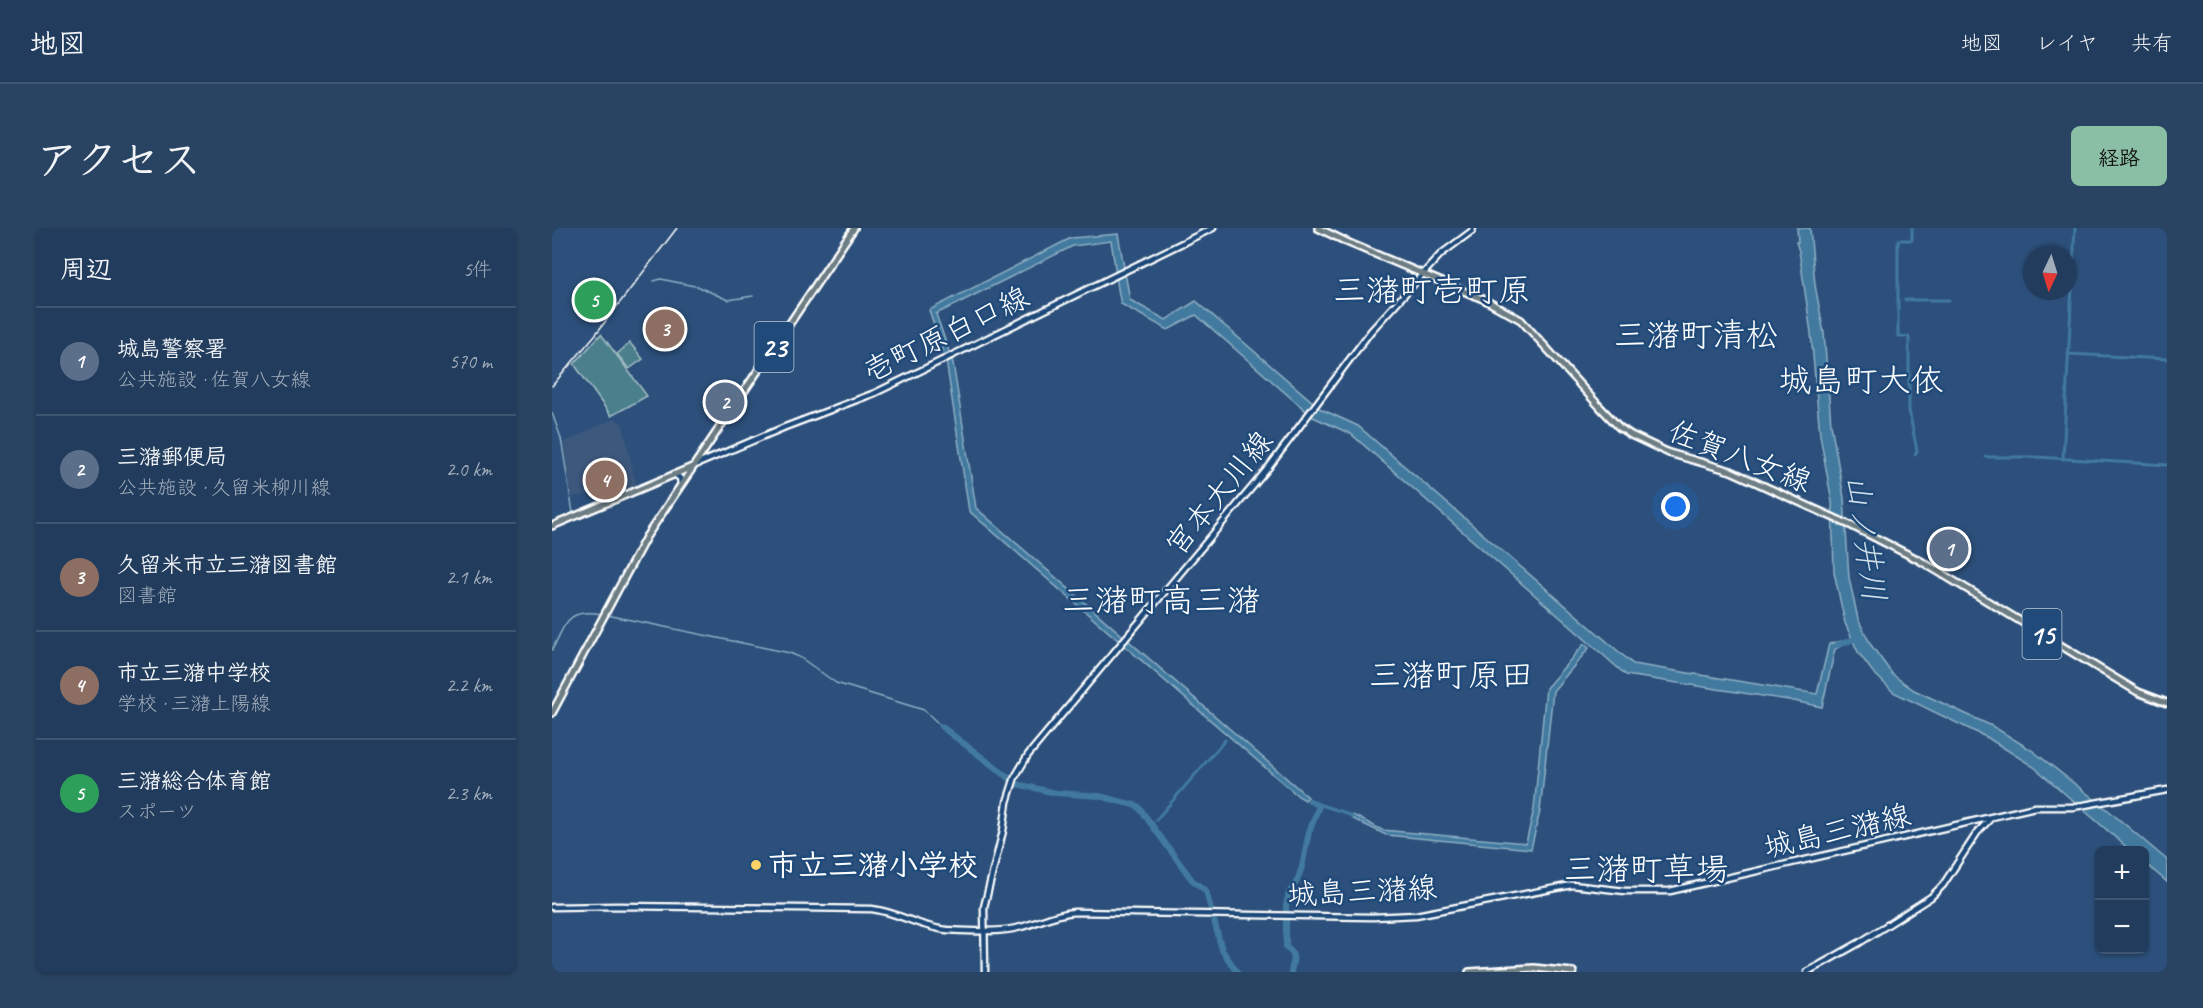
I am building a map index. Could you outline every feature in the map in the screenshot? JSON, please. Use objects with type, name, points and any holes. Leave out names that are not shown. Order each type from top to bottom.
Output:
[{"type":"main road","name":"23","points":[[552,713],[628,567],[693,466],[854,228]]},
{"type":"main road","name":"壱町原白口線","points":[[693,466],[785,427],[875,393],[1213,228]]},
{"type":"main road","name":"佐賀八女線","points":[[1318,228],[1502,308],[1521,320],[1619,427],[1631,435],[1669,453],[1731,471],[1852,526],[1919,560],[2138,692],[2167,703]]},
{"type":"main road","name":"宮本大川線","points":[[985,972],[984,907],[1012,786],[1036,744],[1269,467],[1367,336],[1422,273],[1473,228]]},
{"type":"main road","points":[[552,526],[693,466]]},
{"type":"main road","points":[[674,474],[680,478],[681,484]]},
{"type":"main road","name":"城島三潴線","points":[[552,907],[872,909],[887,911],[937,929],[983,930],[1019,928],[1050,916],[1074,912],[1377,917],[1416,915],[1572,885],[1625,891],[1670,891],[2034,807],[2073,807],[2105,803],[2167,790]]},
{"type":"main road","points":[[1807,972],[1877,933],[1931,897],[1943,885],[1977,833],[1990,819]]},
{"type":"main road","points":[[1468,972],[1534,968],[1574,972]]},
{"type":"shaded area","points":[[1797,228],[1810,228],[1815,285],[1824,333],[1831,424],[1844,498],[1849,578],[1858,619],[1871,645],[1893,675],[1914,690],[1994,727],[2033,751],[2108,810],[2167,860],[2167,882],[2149,866],[2149,846],[2125,846],[2034,767],[1988,738],[1893,692],[1872,671],[1858,652],[1845,623],[1834,572],[1832,502],[1820,435],[1811,333],[1796,242],[1798,242]]},
{"type":"shaded area","points":[[1118,234],[1130,300],[1166,320],[1196,301],[1321,409],[1358,426],[1633,664],[1817,694],[1829,644],[1841,641],[1843,645],[1835,649],[1822,707],[1626,675],[1351,434],[1313,417],[1196,315],[1168,330],[1121,304],[1111,241],[1073,246],[936,314],[953,363],[976,508],[1308,797],[1305,800],[1298,796],[969,511],[946,360],[929,310],[1071,238]]},
{"type":"shaded area","points":[[615,418],[623,425],[636,484],[633,488],[572,497],[563,443]]},
{"type":"shaded area","points":[[1584,644],[1589,648],[1553,691],[1540,811],[1531,849],[1386,835],[1353,819],[1351,816],[1353,815],[1382,830],[1526,843],[1534,809],[1546,688]]},
{"type":"green space","points":[[601,334],[647,396],[611,416],[574,364]]},
{"type":"green space","points":[[630,343],[643,359],[629,369],[617,354]]},
{"type":"waterway","points":[[1912,228],[1912,240],[1898,240],[1898,336],[1909,337],[1909,410],[1917,451],[1915,454]]},
{"type":"waterway","points":[[2063,459],[2075,228]]},
{"type":"waterway","points":[[654,281],[661,279],[699,287],[728,300],[753,296]]},
{"type":"waterway","points":[[1905,300],[1949,300]]},
{"type":"waterway","points":[[2068,354],[2167,359]]},
{"type":"waterway","points":[[552,413],[561,438],[573,513]]},
{"type":"waterway","points":[[1986,457],[2036,457],[2167,465]]},
{"type":"waterway","points":[[552,650],[565,625],[574,616],[581,613],[602,614]]},
{"type":"waterway","points":[[607,615],[790,653],[801,658],[836,683],[924,710],[942,727]]},
{"type":"waterway","points":[[1837,645],[1858,638]]},
{"type":"waterway","points":[[942,727],[1017,784],[1056,793],[1099,796],[1138,806],[1192,880],[1206,891],[1222,950],[1237,972]]},
{"type":"waterway","points":[[1156,820],[1225,740]]},
{"type":"waterway","points":[[1291,972],[1293,958],[1292,953],[1286,947],[1286,905],[1289,893],[1302,867],[1309,832],[1319,806],[1310,801]]},
{"type":"waterway","points":[[1319,806],[1353,817]]},
{"type":"railway","points":[[552,386],[595,335],[677,228]]},
{"type":"place","name":"三潴総合体育館","points":[[594,300]]},
{"type":"place","name":"久留米市立三潴図書館","points":[[665,329]]},
{"type":"place","name":"三潴郵便局","points":[[725,402]]},
{"type":"place","name":"市立三潴中学校","points":[[605,480]]},
{"type":"place","name":"城島警察署","points":[[1949,549]]},
{"type":"place","name":"市立三潴小学校","points":[[756,865]]},
{"type":"district","name":"三潴町壱町原","points":[[1432,290]]},
{"type":"district","name":"三潴町清松","points":[[1696,335]]},
{"type":"district","name":"城島町大依","points":[[1861,380]]},
{"type":"district","name":"三潴町高三潴","points":[[1161,600]]},
{"type":"district","name":"三潴町原田","points":[[1451,675]]},
{"type":"district","name":"三潴町草場","points":[[1646,869]]},
{"type":"water label","name":"山ノ井川","points":[[1866,538]]}]
